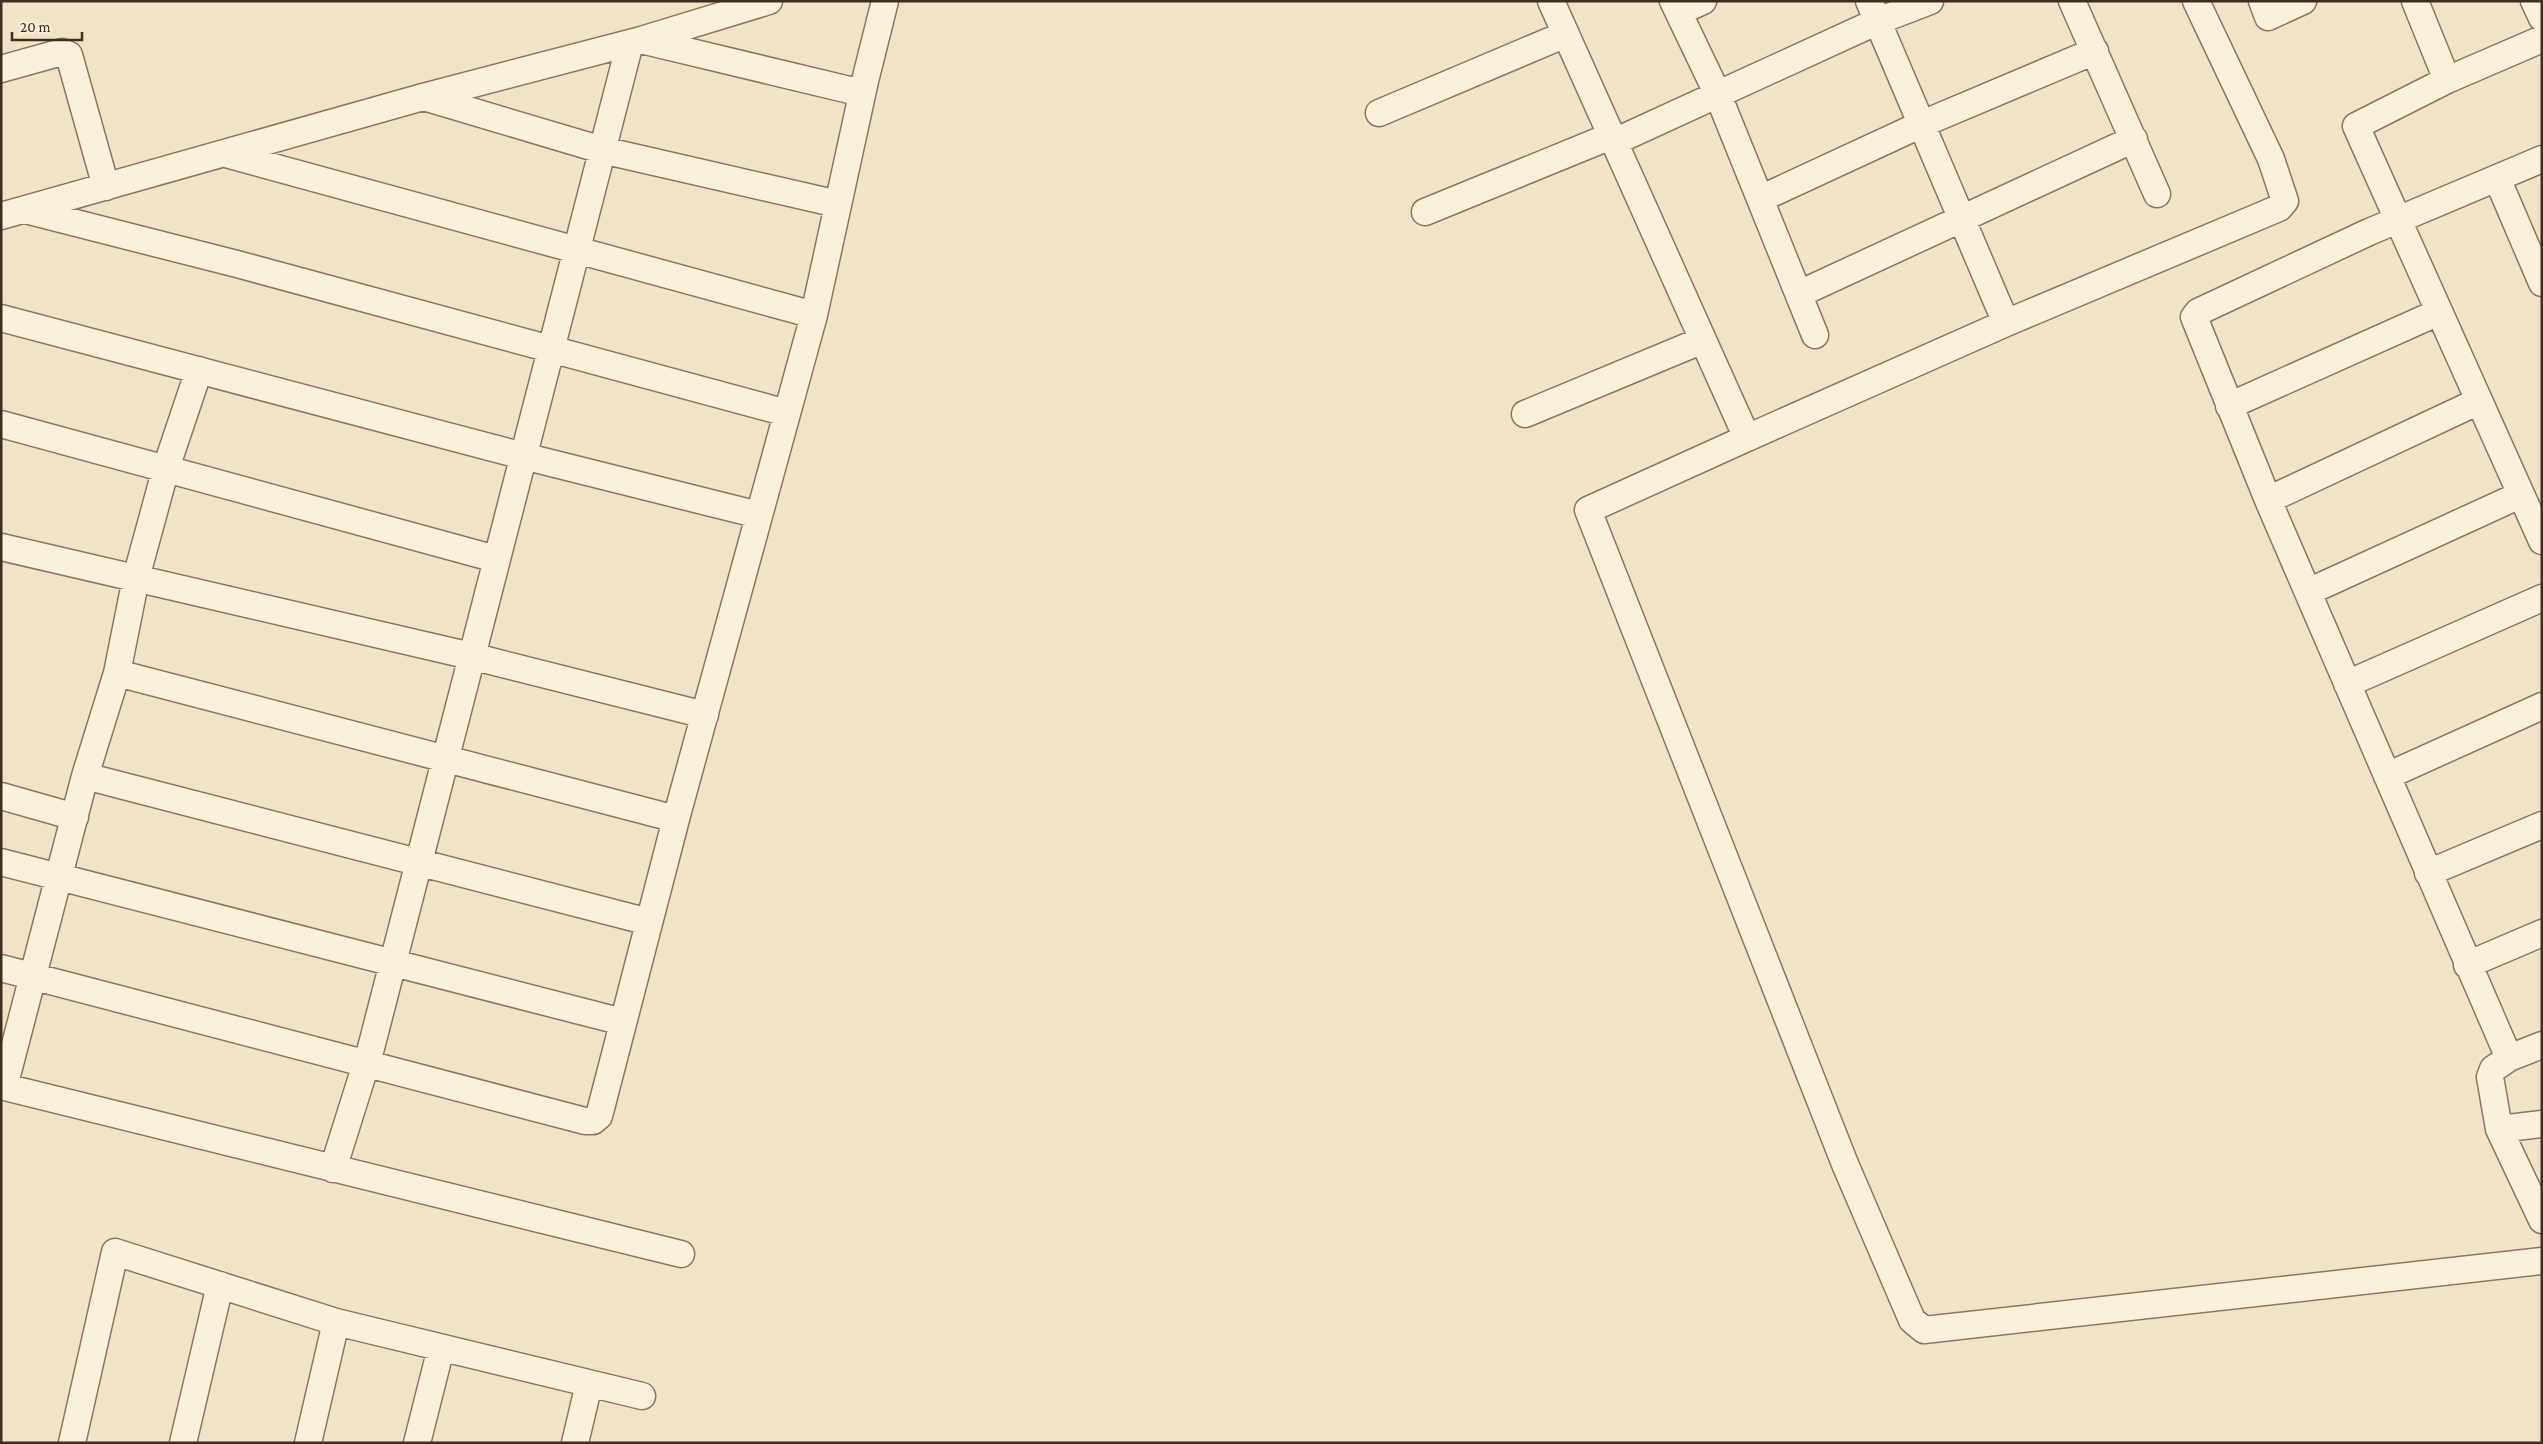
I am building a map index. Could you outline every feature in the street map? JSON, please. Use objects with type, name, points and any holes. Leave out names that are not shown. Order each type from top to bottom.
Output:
[{"type":"street","points":[[13,213],[423,97],[635,42],[769,1]]},
{"type":"street","points":[[1,968],[593,1121],[599,1116],[676,819],[814,315],[862,93],[885,1]]},
{"type":"street","points":[[1551,1],[1747,438]]},
{"type":"street","points":[[1703,1],[1676,7],[1718,95],[1815,335]]},
{"type":"street","points":[[1425,212],[1613,139],[1718,95],[1874,11],[1930,1]]},
{"type":"street","points":[[2072,1],[2157,194]]},
{"type":"street","points":[[2196,1],[2271,159],[2285,201],[2279,208],[2006,323],[1588,510],[1845,1164],[1912,1320],[1924,1330],[2542,1261]]},
{"type":"street","points":[[2262,1],[2268,17],[2303,1]]},
{"type":"street","points":[[2415,1],[2447,80]]},
{"type":"street","points":[[2534,1],[2542,18]]},
{"type":"street","points":[[1874,11],[2006,323]]},
{"type":"street","points":[[1379,113],[1566,34]]},
{"type":"street","points":[[2542,39],[2447,80],[2356,126],[2373,167],[2400,219],[2439,312],[2542,541]]},
{"type":"street","points":[[635,42],[862,93]]},
{"type":"street","points":[[333,1169],[366,1063],[602,150],[635,42]]},
{"type":"street","points":[[1760,199],[1922,124],[2095,51]]},
{"type":"street","points":[[1,69],[62,52],[69,55],[106,186]]},
{"type":"street","points":[[423,97],[602,150],[838,204]]},
{"type":"street","points":[[1799,294],[2134,139]]},
{"type":"street","points":[[225,154],[814,315]]},
{"type":"street","points":[[2509,1058],[2467,965],[2268,500],[2194,320],[2195,314],[2400,219],[2542,159]]},
{"type":"street","points":[[2497,178],[2542,282]]},
{"type":"street","points":[[13,213],[237,264],[787,413]]},
{"type":"street","points":[[2229,406],[2439,312]]},
{"type":"street","points":[[1,318],[523,456],[759,515]]},
{"type":"street","points":[[1526,414],[1703,340]]},
{"type":"street","points":[[199,370],[166,468],[136,578],[117,673],[86,776],[3,1086],[681,1254]]},
{"type":"street","points":[[2268,500],[2480,401]]},
{"type":"street","points":[[1,424],[496,559]]},
{"type":"street","points":[[2308,592],[2520,495]]},
{"type":"street","points":[[1,547],[471,656],[705,715]]},
{"type":"street","points":[[2347,684],[2542,598]]},
{"type":"street","points":[[117,673],[676,819]]},
{"type":"street","points":[[2387,776],[2542,706]]},
{"type":"street","points":[[86,776],[649,922]]},
{"type":"street","points":[[1,796],[75,817]]},
{"type":"street","points":[[2428,873],[2542,825]]},
{"type":"street","points":[[1,862],[623,1022]]},
{"type":"street","points":[[2467,965],[2542,933]]},
{"type":"street","points":[[2542,1045],[2509,1058],[2493,1069],[2490,1078],[2499,1129],[2542,1220]]},
{"type":"street","points":[[2499,1129],[2542,1124]]},
{"type":"street","points":[[72,1443],[115,1252],[336,1322],[642,1396]]},
{"type":"street","points":[[183,1443],[220,1285]]},
{"type":"street","points":[[308,1443],[336,1322]]},
{"type":"street","points":[[417,1443],[441,1348]]},
{"type":"street","points":[[575,1443],[589,1384]]}]
